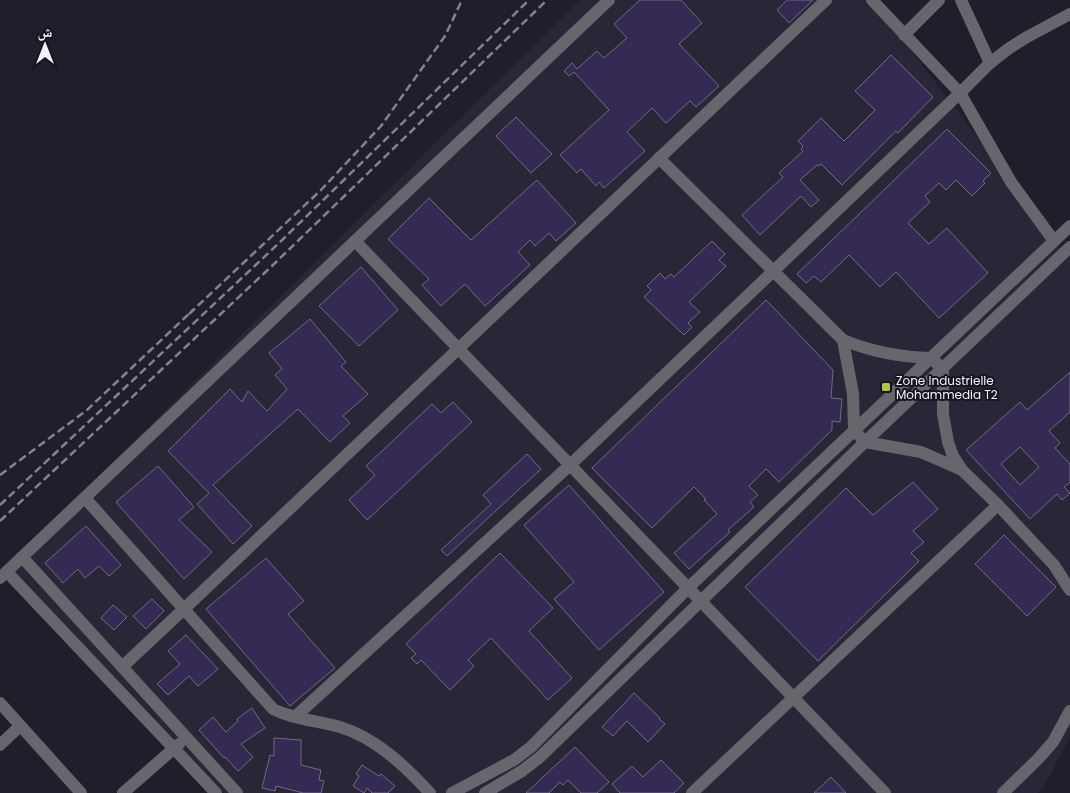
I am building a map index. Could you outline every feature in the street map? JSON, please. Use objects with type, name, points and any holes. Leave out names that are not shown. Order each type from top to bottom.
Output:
[{"type":"lane","points":[[216,793],[3,575],[609,0]]},
{"type":"lane","points":[[122,667],[826,0]]},
{"type":"lane","points":[[872,0],[960,93],[1011,182],[1054,241]]},
{"type":"lane","points":[[904,35],[939,0]]},
{"type":"lane","points":[[961,0],[990,63]]},
{"type":"lane","points":[[296,716],[570,464],[990,63],[1027,37],[1070,14]]},
{"type":"lane","points":[[659,158],[843,340],[884,353],[907,357],[931,358],[943,369],[942,400],[953,456],[962,470],[998,505],[1054,565],[1070,590]]},
{"type":"lane","points":[[452,793],[514,760],[531,746],[688,588],[1070,226]]},
{"type":"lane","points":[[355,241],[688,588],[701,599],[885,793]]},
{"type":"lane","points":[[485,793],[522,771],[540,757],[864,442],[1068,253]]},
{"type":"lane","points":[[843,340],[853,394],[854,430],[864,442],[921,452],[962,470]]},
{"type":"lane","points":[[85,498],[273,709],[342,728],[362,736],[380,747],[430,793]]},
{"type":"lane","points":[[692,793],[998,505]]},
{"type":"lane","points":[[22,557],[236,793]]},
{"type":"lane","points":[[0,703],[81,793]]},
{"type":"lane","points":[[1003,793],[1053,742],[1070,710]]},
{"type":"lane","points":[[0,745],[20,726]]},
{"type":"lane","points":[[123,793],[186,738]]},
{"type":"shaded area","points":[[580,0],[872,0],[1070,257],[1070,737],[1044,786],[1037,793],[224,793],[9,565]]},
{"type":"building","points":[[640,0],[681,0],[702,23],[679,44],[719,86],[696,107],[690,101],[666,123],[652,108],[627,132],[645,151],[604,188],[599,182],[596,186],[581,169],[577,173],[560,155],[609,110],[574,72],[569,76],[564,71],[572,63],[577,69],[597,51],[604,58],[627,38],[614,24]]},
{"type":"building","points":[[787,0],[813,0],[789,23],[777,10]]},
{"type":"building","points":[[891,55],[933,97],[898,133],[896,131],[842,185],[821,164],[817,165],[800,180],[819,200],[811,207],[801,196],[760,235],[742,215],[783,177],[779,173],[803,151],[801,149],[803,146],[798,141],[821,118],[844,141],[875,110],[855,91]]},
{"type":"building","points":[[516,117],[552,154],[531,173],[496,136]]},
{"type":"building","points":[[947,129],[991,173],[983,181],[985,183],[972,196],[956,180],[946,190],[939,183],[925,196],[930,202],[908,223],[929,244],[947,228],[988,273],[939,318],[896,272],[880,287],[849,255],[821,282],[814,276],[806,283],[797,274]]},
{"type":"building","points":[[537,180],[576,223],[556,241],[549,233],[535,246],[530,240],[518,252],[530,265],[485,306],[465,284],[441,306],[422,285],[429,279],[388,239],[429,198],[471,240]]},
{"type":"building","points":[[712,241],[725,254],[719,260],[726,266],[689,302],[700,312],[688,323],[692,327],[684,335],[644,297],[651,290],[647,286],[660,273],[665,279],[671,274],[674,277]]},
{"type":"building","points":[[361,267],[398,310],[359,346],[319,306]]},
{"type":"building","points":[[766,300],[833,370],[831,398],[842,399],[840,422],[832,421],[832,430],[779,482],[766,469],[749,486],[758,495],[750,502],[754,507],[728,530],[730,532],[689,569],[674,553],[717,514],[704,500],[706,499],[694,487],[652,528],[592,468]]},
{"type":"building","points":[[310,319],[346,362],[341,366],[368,394],[343,416],[350,423],[330,442],[298,409],[213,485],[252,526],[233,544],[197,504],[209,493],[168,451],[230,389],[242,402],[248,391],[267,411],[287,389],[275,375],[282,369],[269,353]]},
{"type":"building","points":[[1070,372],[1070,412],[1049,431],[1060,443],[1055,448],[1070,464],[1070,482],[1064,487],[1070,493],[1062,500],[1057,494],[1030,519],[966,450],[1020,402],[1027,410]],"holes":[[[1020,447],[1039,467],[1020,485],[1001,464]]]},
{"type":"building","points":[[453,402],[472,422],[367,520],[349,500],[375,475],[366,466],[432,404],[441,413]]},
{"type":"building","points":[[527,454],[541,469],[447,556],[441,550],[491,504],[483,495]]},
{"type":"building","points":[[158,466],[194,507],[179,520],[212,552],[184,579],[116,502]]},
{"type":"building","points":[[913,482],[938,509],[913,531],[924,542],[911,553],[919,561],[818,661],[745,587],[846,488],[873,515]]},
{"type":"building","points":[[569,485],[664,592],[599,650],[554,599],[574,582],[524,525]]},
{"type":"building","points":[[86,526],[121,565],[109,576],[99,566],[85,578],[78,569],[63,583],[45,563]]},
{"type":"building","points":[[1004,535],[1056,587],[1027,616],[975,564]]},
{"type":"building","points":[[500,553],[553,608],[529,631],[572,678],[548,700],[491,638],[468,660],[474,666],[450,690],[421,660],[417,664],[411,658],[416,654],[406,644]]},
{"type":"building","points":[[266,558],[304,601],[288,614],[335,668],[290,706],[206,609]]},
{"type":"building","points":[[152,599],[164,611],[146,629],[133,616]]},
{"type":"building","points":[[113,605],[127,617],[114,630],[101,618]]},
{"type":"building","points":[[186,635],[218,669],[198,686],[189,676],[168,695],[157,684],[180,664],[168,651]]},
{"type":"building","points":[[634,693],[665,724],[648,742],[627,721],[613,736],[602,727]]},
{"type":"building","points":[[252,708],[265,728],[241,744],[253,757],[238,771],[199,730],[213,717],[226,732],[238,721],[237,719]]},
{"type":"building","points":[[274,738],[301,740],[301,765],[321,770],[319,780],[324,781],[321,793],[303,793],[276,786],[275,791],[262,788],[270,755],[274,756]]},
{"type":"building","points":[[575,747],[609,782],[597,793],[581,793],[568,780],[563,785],[560,782],[549,793],[526,793]]},
{"type":"building","points":[[661,760],[684,783],[674,793],[620,793],[612,784],[632,766],[643,777]]},
{"type":"building","points":[[362,765],[379,776],[381,774],[395,786],[388,793],[372,793],[367,788],[364,793],[353,786],[359,776],[356,774]]},
{"type":"building","points":[[831,777],[846,793],[814,793]]},
{"type":"railway","points":[[189,314],[321,190],[381,126],[445,36],[462,0]]},
{"type":"railway","points":[[0,505],[278,244],[529,0]]},
{"type":"railway","points":[[0,521],[274,264],[547,0]]},
{"type":"railway","points":[[0,475],[87,410],[193,310]]},
{"type":"place","name":"Zone Industrielle Mohammedia T2","points":[[886,387]]}]
